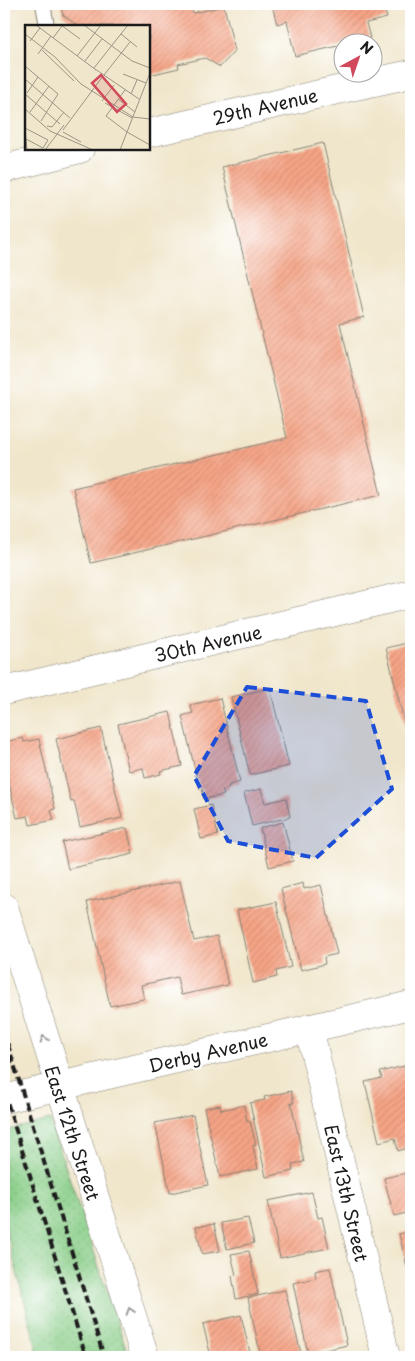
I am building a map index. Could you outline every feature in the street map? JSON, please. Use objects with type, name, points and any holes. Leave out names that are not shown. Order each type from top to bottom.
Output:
[{"type":"street","name":"29th Avenue","points":[[150,133],[411,74]]},
{"type":"street","points":[[4,169],[70,150]]},
{"type":"street","name":"30th Avenue","points":[[4,691],[411,594]]},
{"type":"street","name":"East 12th Street","points":[[4,907],[145,1357]]},
{"type":"street","name":"Derby Avenue","points":[[4,1099],[411,1005]]},
{"type":"street","name":"East 13th Street","points":[[309,1028],[386,1357]]},
{"type":"lane","points":[[42,4],[47,25]]},
{"type":"highlighted area","points":[[247,687],[366,701],[392,789],[316,858],[228,841],[194,776]]},
{"type":"green space","points":[[50,1120],[129,1357],[39,1357],[4,1223],[4,1131]]},
{"type":"building","points":[[60,4],[191,4],[193,13],[224,6],[235,51],[220,67],[205,58],[178,64],[179,68],[150,75],[150,25],[77,25],[63,15]]},
{"type":"building","points":[[261,4],[383,4],[387,18],[366,23],[368,32],[332,32],[332,47],[295,56],[287,21],[277,24],[272,5],[261,7]]},
{"type":"building","points":[[323,143],[364,317],[340,323],[381,495],[91,563],[73,488],[287,438],[222,167]]},
{"type":"building","points":[[411,642],[411,723],[405,725],[386,648]]},
{"type":"building","points":[[270,688],[289,766],[250,775],[231,697]]},
{"type":"building","points":[[220,698],[240,782],[229,785],[229,788],[222,790],[224,795],[204,799],[202,789],[200,790],[182,716],[193,713],[190,705]]},
{"type":"building","points":[[170,712],[182,766],[160,771],[161,774],[145,778],[143,768],[129,771],[118,724]]},
{"type":"building","points":[[101,728],[122,818],[80,827],[74,801],[71,802],[56,739]]},
{"type":"building","points":[[23,738],[24,742],[39,739],[55,809],[51,810],[54,820],[30,825],[28,816],[17,818],[4,762],[4,742]]},
{"type":"building","points":[[261,789],[265,803],[286,798],[290,817],[252,826],[244,793]]},
{"type":"building","points":[[211,805],[218,835],[201,839],[194,809]]},
{"type":"building","points":[[283,822],[293,861],[269,867],[260,828]]},
{"type":"building","points":[[127,828],[133,854],[68,869],[62,842]]},
{"type":"building","points":[[180,881],[194,941],[217,936],[228,985],[181,995],[177,977],[141,985],[144,999],[110,1006],[87,902]]},
{"type":"building","points":[[303,883],[304,889],[321,885],[337,954],[324,957],[325,964],[301,970],[281,889]]},
{"type":"building","points":[[276,902],[291,967],[276,971],[277,977],[253,983],[237,910]]},
{"type":"building","points":[[404,1066],[411,1096],[411,1147],[398,1151],[395,1138],[379,1142],[365,1082],[382,1078],[380,1072]]},
{"type":"building","points":[[291,1091],[294,1103],[291,1103],[304,1162],[292,1164],[293,1171],[266,1177],[250,1103],[265,1100],[264,1097]]},
{"type":"building","points":[[220,1105],[221,1110],[244,1105],[247,1121],[250,1121],[256,1145],[253,1146],[258,1169],[220,1177],[204,1108]]},
{"type":"building","points":[[193,1115],[208,1185],[170,1193],[155,1123]]},
{"type":"building","points":[[411,1172],[411,1212],[394,1216],[384,1178]]},
{"type":"building","points":[[312,1192],[318,1218],[322,1217],[329,1248],[280,1258],[268,1201]]},
{"type":"building","points":[[248,1218],[254,1243],[227,1249],[221,1223]]},
{"type":"building","points":[[214,1224],[220,1251],[202,1254],[196,1227]]},
{"type":"building","points":[[411,1231],[411,1283],[399,1234]]},
{"type":"building","points":[[249,1251],[258,1294],[236,1299],[232,1276],[236,1275],[231,1254]]},
{"type":"building","points":[[330,1268],[347,1345],[308,1354],[293,1283],[316,1278],[315,1271]]},
{"type":"building","points":[[285,1290],[302,1357],[261,1357],[248,1298]]},
{"type":"building","points":[[241,1315],[251,1357],[211,1357],[203,1324]]},
{"type":"railway","points":[[4,1032],[104,1357]]},
{"type":"railway","points":[[4,1092],[86,1357]]}]
